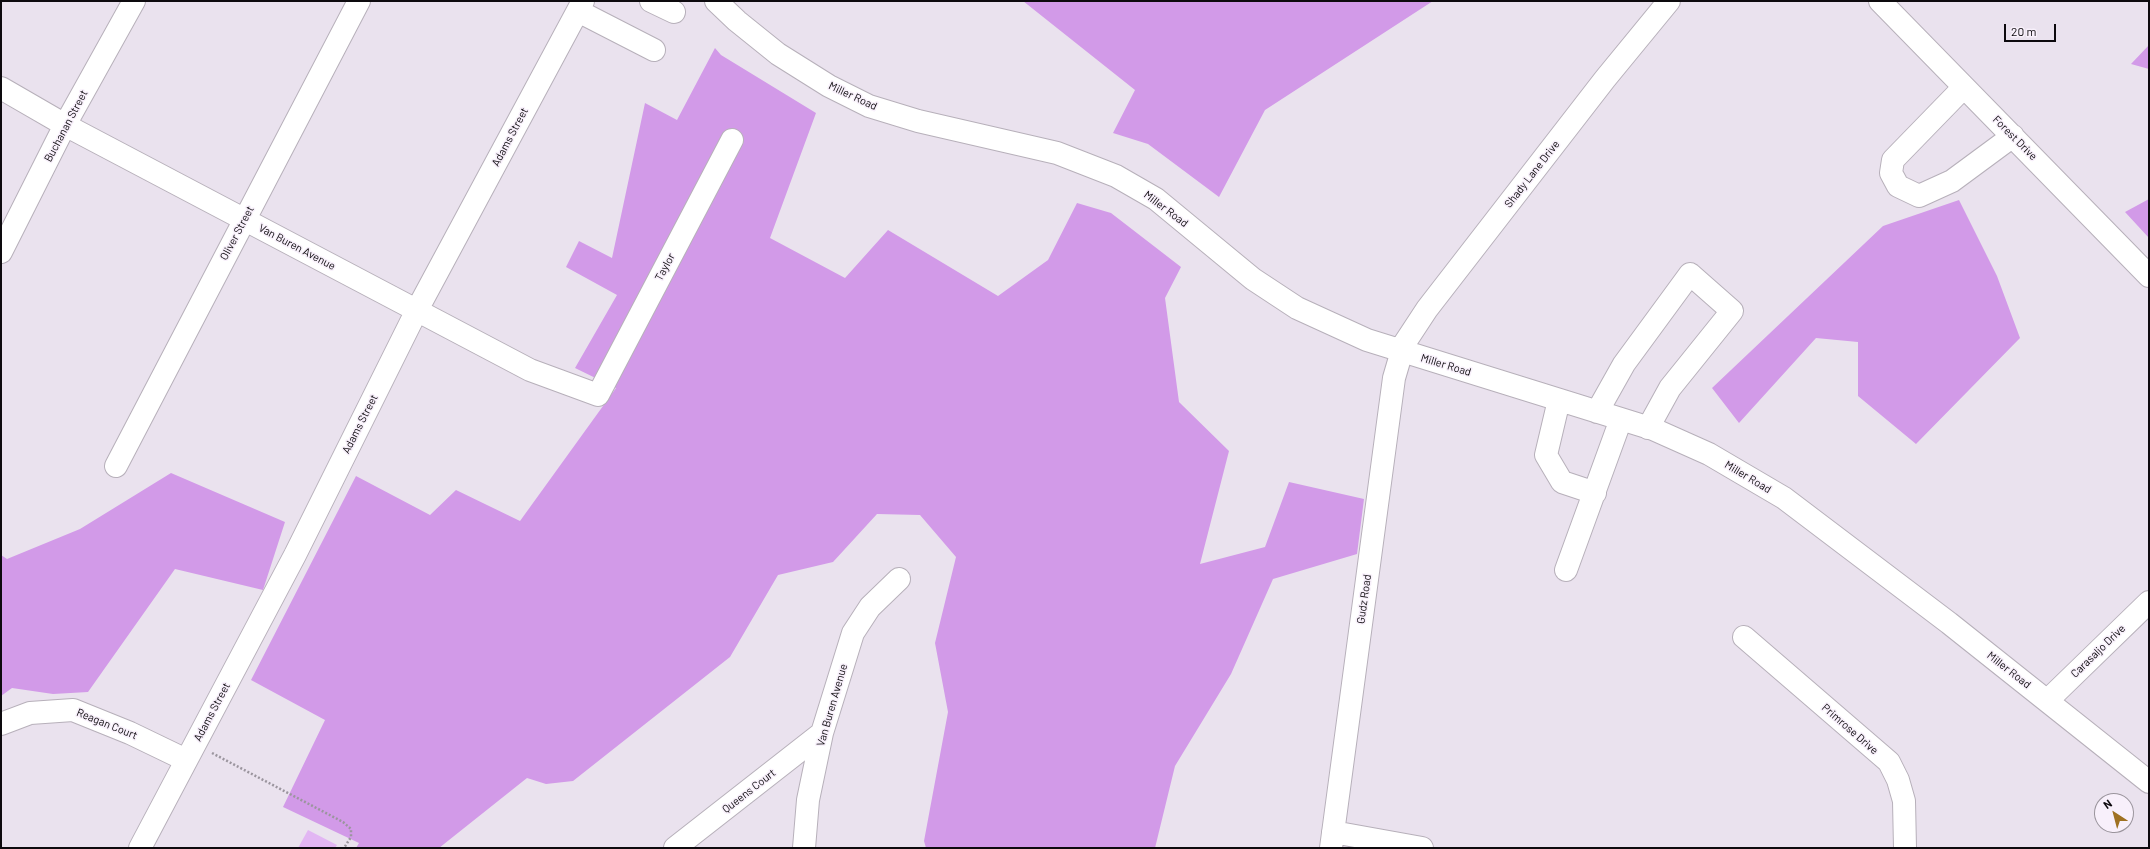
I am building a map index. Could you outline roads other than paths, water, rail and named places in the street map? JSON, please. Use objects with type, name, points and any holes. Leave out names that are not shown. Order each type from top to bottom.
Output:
[{"type":"street","name":"Buchanan Street","points":[[1,252],[65,125],[134,1]]},
{"type":"street","name":"Oliver Street","points":[[116,466],[359,1]]},
{"type":"street","points":[[651,1],[674,12]]},
{"type":"street","name":"Miller Road","points":[[716,1],[737,21],[778,54],[829,86],[869,106],[918,121],[1057,153],[1116,176],[1156,199],[1253,279],[1296,308],[1367,340],[1621,419],[1648,428],[1709,454],[1784,498],[2048,700],[2149,782]]},
{"type":"street","name":"Shady Lane Drive","points":[[1402,352],[1404,344],[1427,309],[1605,79],[1669,1]]},
{"type":"street","name":"Forest Drive","points":[[1880,1],[2149,276]]},
{"type":"street","points":[[581,6],[654,50]]},
{"type":"street","name":"Adams Street","points":[[140,848],[295,555],[417,310],[581,6]]},
{"type":"street","points":[[1964,87],[1893,160],[1891,173],[1898,186],[1919,196],[1952,181],[2013,136]]},
{"type":"street","name":"Van Buren Avenue","points":[[1,88],[65,125],[530,370],[598,395]]},
{"type":"street","name":"Taylor","points":[[598,395],[732,140]]},
{"type":"street","points":[[1596,412],[1624,364],[1690,274],[1732,311],[1670,388],[1648,428]]},
{"type":"street","name":"Gudz Road","points":[[1332,840],[1394,378],[1402,352]]},
{"type":"street","points":[[1558,400],[1546,455],[1562,482],[1595,493]]},
{"type":"street","points":[[1566,570],[1621,419]]},
{"type":"street","name":"Van Buren Avenue","points":[[804,848],[808,800],[822,733],[853,633],[870,607],[899,579]]},
{"type":"street","name":"Carasaljo Drive","points":[[2048,700],[2149,602]]},
{"type":"street","name":"Primrose Drive","points":[[1744,637],[1889,762],[1898,780],[1904,801],[1905,848]]},
{"type":"street","name":"Reagan Court","points":[[1,724],[30,713],[73,710],[130,733],[190,752]]},
{"type":"street","name":"Queens Court","points":[[675,848],[822,733]]},
{"type":"street","points":[[1332,840],[1422,848]]}]
